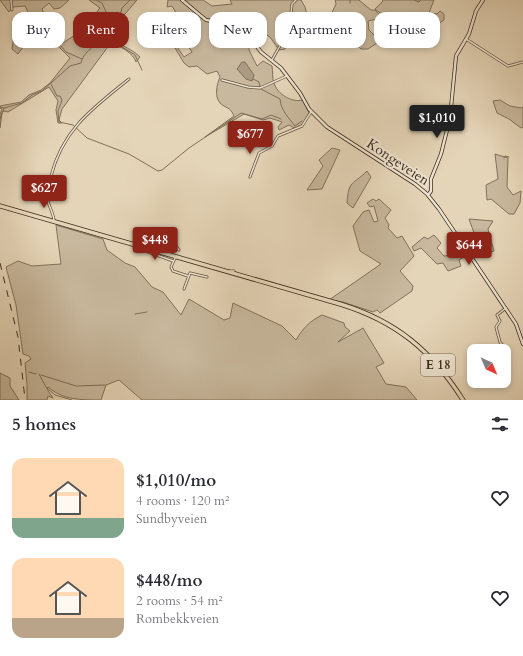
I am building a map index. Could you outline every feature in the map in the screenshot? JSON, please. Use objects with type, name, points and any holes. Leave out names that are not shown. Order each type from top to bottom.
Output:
[{"type":"highway","name":"E 18","points":[[0,206],[160,252],[174,260],[221,271],[234,272],[349,307],[385,322],[412,340],[431,357],[450,380],[463,400]]},
{"type":"main road","name":"Kongeveien","points":[[182,0],[206,20],[232,26],[252,40],[261,52],[272,60],[287,76],[311,112],[330,130],[409,180],[428,195],[440,210],[506,308],[516,324],[523,344]]},
{"type":"main road","points":[[428,195],[431,191],[430,179],[439,160],[450,118],[455,57],[466,39],[476,12],[483,0]]},
{"type":"street","points":[[11,0],[12,10]]},
{"type":"street","points":[[272,60],[282,42],[282,19],[291,13],[292,4],[296,0]]},
{"type":"street","points":[[466,39],[508,66],[523,62]]},
{"type":"street","points":[[222,80],[248,87],[260,88],[287,76]]},
{"type":"street","points":[[54,222],[47,193],[57,158],[75,126],[101,101],[129,79]]},
{"type":"street","points":[[250,177],[258,154],[272,146],[278,136],[302,126],[311,112]]},
{"type":"street","points":[[160,252],[171,244],[174,236]]},
{"type":"street","points":[[171,244],[179,250]]},
{"type":"street","points":[[140,250],[174,260],[171,267],[173,271],[188,276]]},
{"type":"street","points":[[184,289],[188,276],[191,272],[207,277]]},
{"type":"street","points":[[502,344],[496,327],[500,320],[497,315],[506,308]]},
{"type":"shaded area","points":[[0,0],[69,0],[60,8],[54,9],[49,3],[42,9],[43,12],[28,12],[25,6],[13,7],[9,12]]},
{"type":"shaded area","points":[[89,0],[137,0],[127,12],[97,12],[100,8]]},
{"type":"shaded area","points":[[168,0],[203,0],[212,6],[232,4],[230,0],[301,0],[306,12],[275,12],[275,44],[267,35],[267,12],[209,12],[209,48],[249,48],[257,66],[263,61],[272,66],[273,79],[278,91],[290,99],[299,101],[303,100],[309,113],[302,125],[296,129],[289,125],[279,130],[278,127],[282,122],[270,118],[263,120],[244,114],[205,137],[234,116],[228,108],[222,105],[218,100],[217,90],[220,77],[217,71],[207,74],[197,66],[189,67],[184,63],[175,48],[178,48],[184,57],[192,52],[189,48],[201,48],[201,12],[176,12],[172,6],[167,7]]},
{"type":"shaded area","points":[[335,0],[359,0],[371,10],[375,10],[377,12],[374,12],[374,20],[368,21],[369,30],[374,35],[374,45],[368,49],[360,48],[366,48],[366,12],[332,12],[336,4]]},
{"type":"shaded area","points":[[382,0],[434,0],[429,12],[379,12],[375,9],[383,1]]},
{"type":"shaded area","points":[[440,11],[444,14],[444,20],[440,23]]},
{"type":"shaded area","points":[[73,36],[73,48],[107,48],[62,109],[59,120],[62,123],[58,123],[56,110],[58,101],[49,87],[8,112],[4,111],[2,113],[0,128],[0,114],[2,109],[0,106],[21,102],[29,95],[41,90],[50,83],[70,58],[60,48],[65,48],[65,42]]},
{"type":"shaded area","points":[[12,48],[22,48],[18,54]]},
{"type":"shaded area","points":[[122,48],[127,48],[140,57],[136,62],[126,50]]},
{"type":"shaded area","points":[[278,48],[285,48],[285,49],[279,50]]},
{"type":"shaded area","points":[[242,62],[245,62],[254,75],[252,81],[246,79],[237,69]]},
{"type":"shaded area","points":[[500,100],[510,106],[523,107],[523,127],[521,128],[509,119],[497,113],[493,101]]},
{"type":"shaded area","points":[[332,148],[340,150],[322,189],[307,190],[323,166],[319,160]]},
{"type":"shaded area","points":[[495,154],[508,158],[507,187],[513,195],[521,191],[520,203],[514,214],[509,214],[491,199],[487,200],[486,185],[498,179]]},
{"type":"shaded area","points":[[367,171],[371,177],[353,208],[347,203],[350,186]]},
{"type":"shaded area","points":[[373,199],[376,201],[379,199],[391,210],[385,218],[389,225],[388,228],[397,238],[402,236],[414,256],[400,271],[413,286],[412,291],[380,313],[377,310],[373,312],[343,302],[329,300],[381,264],[360,251],[353,226],[363,212],[369,210],[374,222],[378,221],[374,206],[370,207],[367,203]]},
{"type":"shaded area","points":[[469,219],[493,221],[488,229],[494,251],[482,255]]},
{"type":"shaded area","points":[[56,225],[103,239],[107,250],[125,263],[135,267],[152,287],[163,292],[181,315],[189,299],[224,320],[230,318],[233,303],[282,326],[296,340],[307,325],[322,315],[344,323],[345,327],[350,331],[338,342],[363,328],[384,363],[376,367],[386,384],[406,387],[417,400],[142,400],[119,380],[106,385],[101,400],[66,397],[48,387],[47,389],[53,398],[48,396],[47,400],[27,400],[25,363],[31,359],[29,356],[23,354],[16,305],[6,267],[18,261],[32,266],[61,264]]},
{"type":"shaded area","points":[[434,235],[441,243],[437,248],[444,256],[462,254],[464,257],[459,260],[461,266],[448,271],[443,263],[437,264],[421,248],[414,251],[412,247],[424,237],[428,239]]},
{"type":"shaded area","points":[[0,373],[10,378],[10,386],[19,400],[0,400]]},
{"type":"waterway","points":[[96,0],[102,3],[106,12]]},
{"type":"waterway","points":[[0,119],[4,108],[22,103],[32,95],[42,91],[70,66],[81,63],[86,53],[99,39],[98,37],[105,31],[109,24],[113,22],[113,15],[117,14],[120,16],[122,8],[130,0]]},
{"type":"waterway","points":[[414,0],[419,2],[421,0]]},
{"type":"waterway","points":[[63,48],[66,52],[82,59]]},
{"type":"waterway","points":[[124,48],[135,55],[142,70]]},
{"type":"waterway","points":[[253,79],[259,82],[260,87]]},
{"type":"waterway","points":[[51,84],[57,96],[60,96],[62,100],[58,111],[59,122],[73,125],[87,138],[129,154],[158,171],[162,170],[189,148],[241,113],[262,119],[271,115],[281,119]]},
{"type":"waterway","points":[[261,89],[280,99],[284,111],[295,126],[302,121]]},
{"type":"waterway","points":[[0,107],[4,108]]},
{"type":"waterway","points":[[504,158],[505,156],[509,157]]},
{"type":"waterway","points":[[135,314],[147,312]]},
{"type":"waterway","points":[[29,372],[36,374]]},
{"type":"waterway","points":[[39,374],[46,387],[55,395],[72,400]]},
{"type":"waterway","points":[[41,375],[76,386],[105,385]]},
{"type":"railway","points":[[0,263],[18,337],[25,399]]}]
